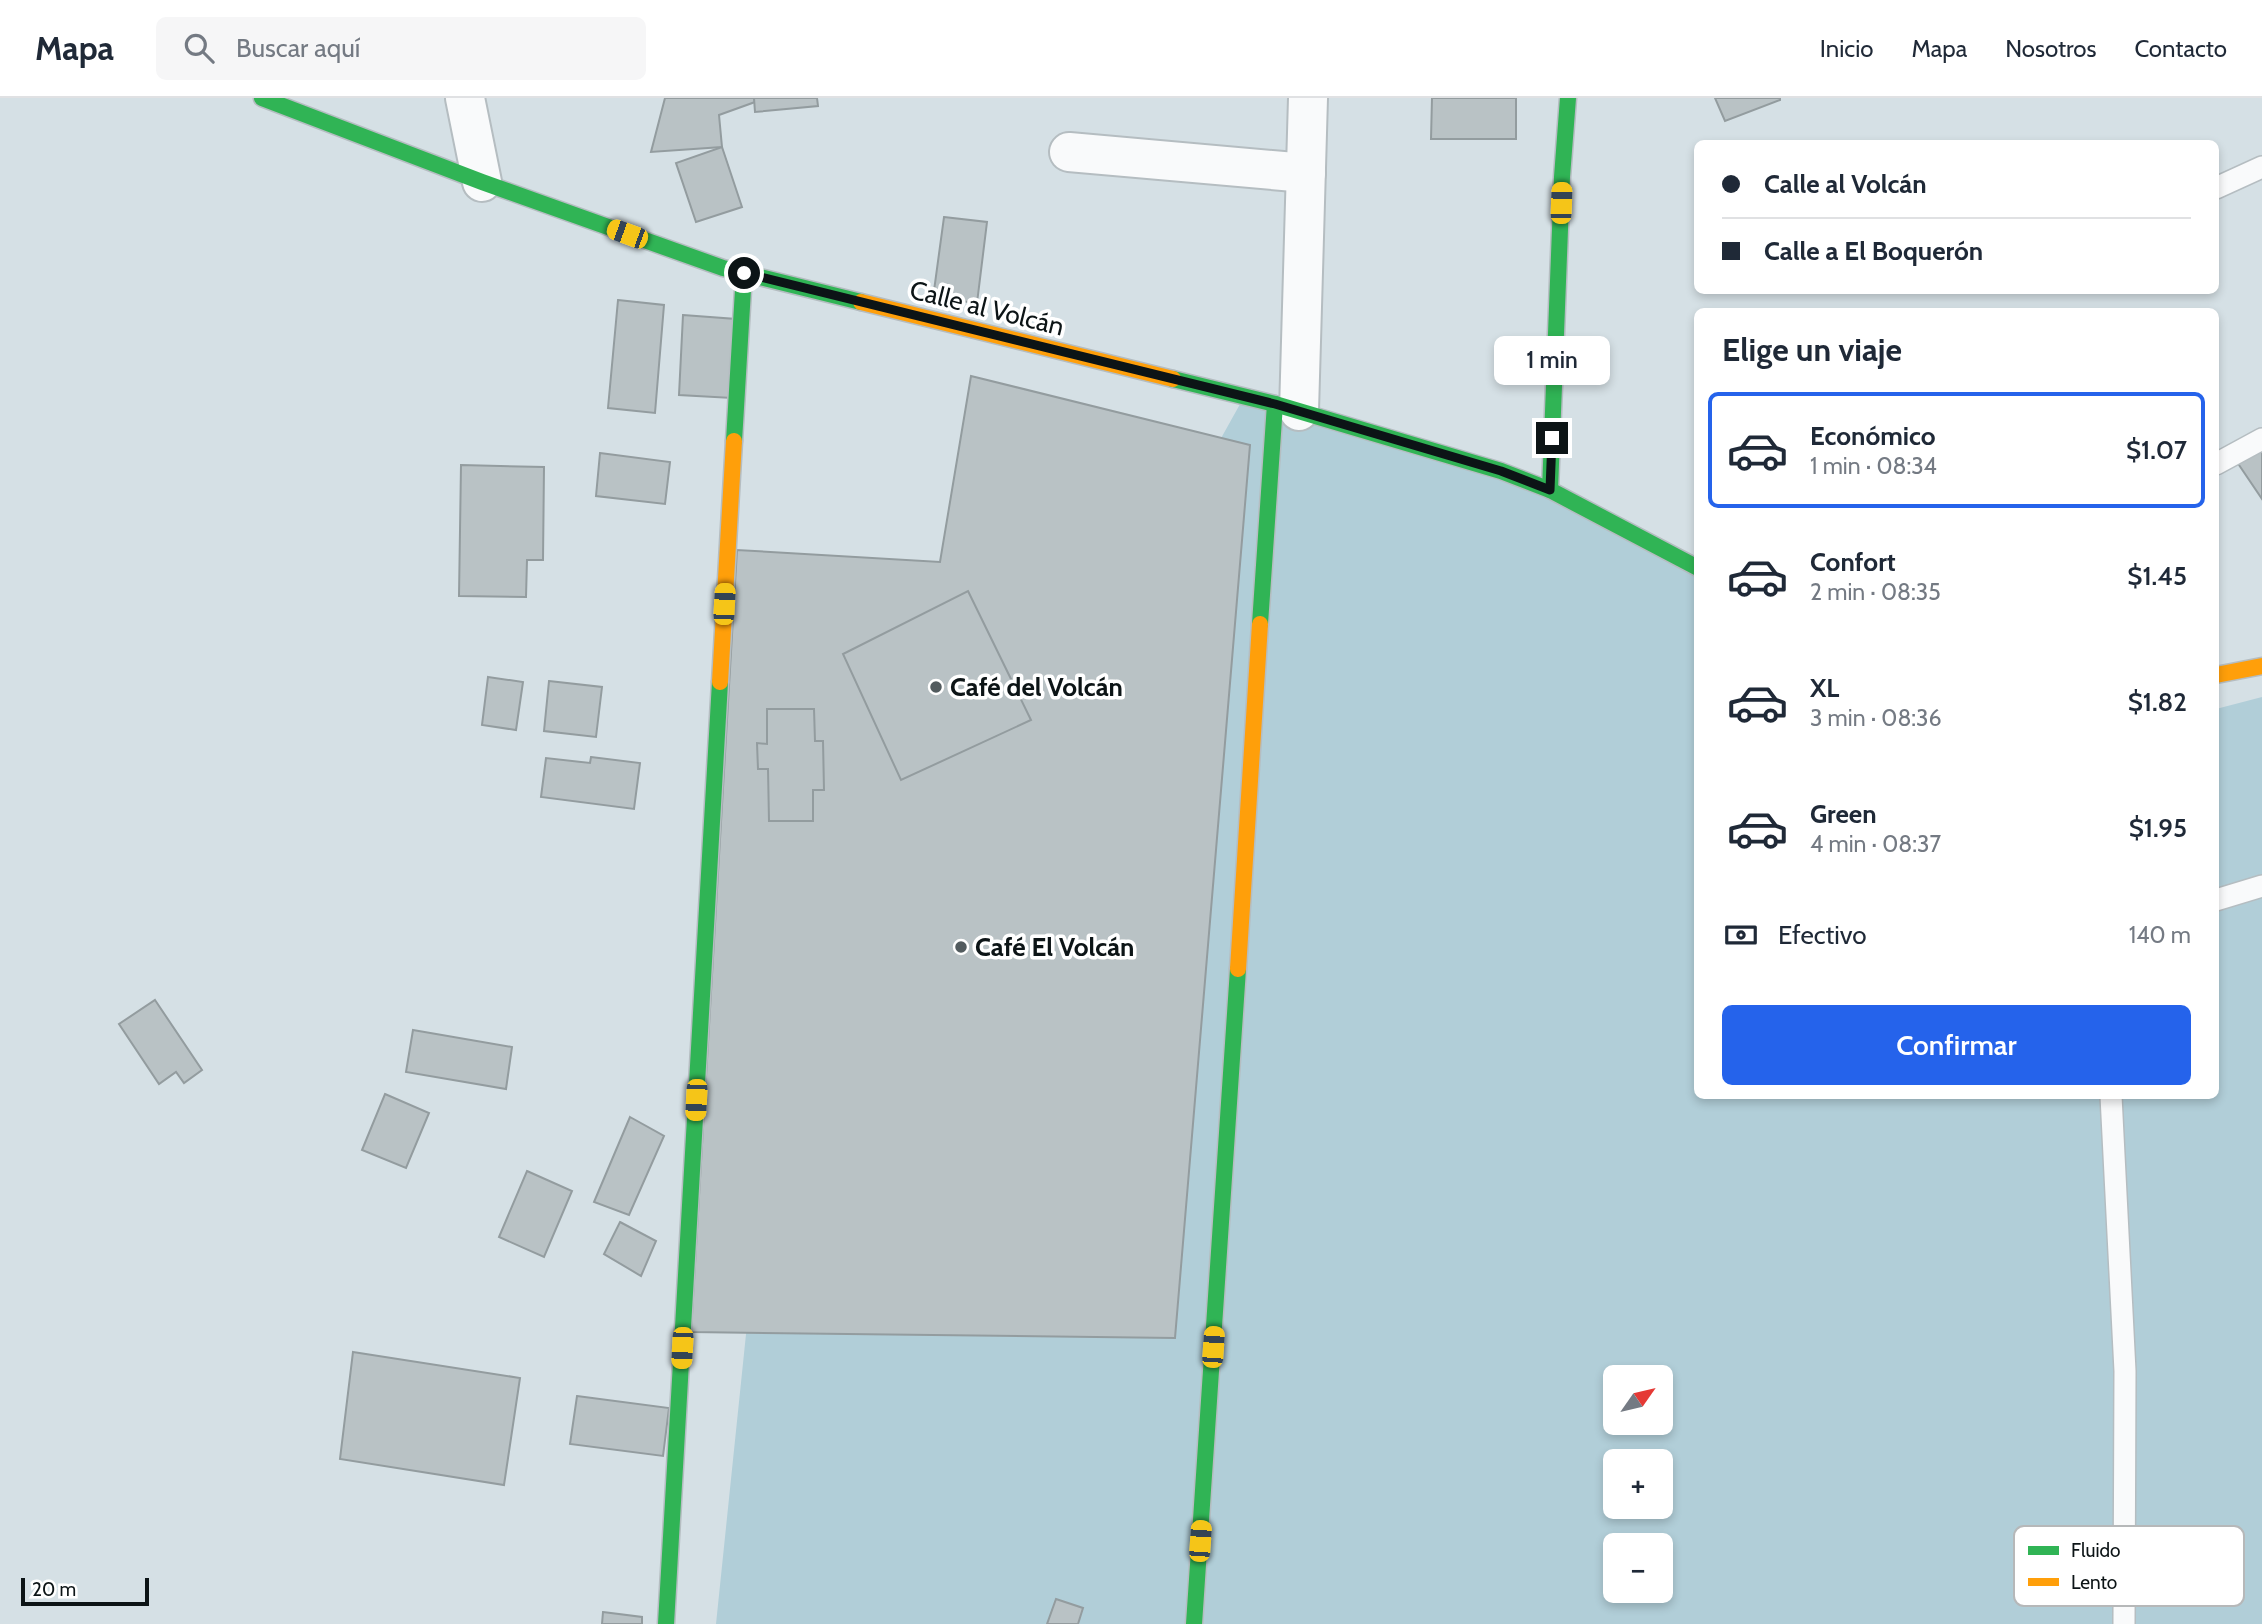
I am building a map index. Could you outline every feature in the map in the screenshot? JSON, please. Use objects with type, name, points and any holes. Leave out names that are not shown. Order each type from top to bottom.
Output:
[{"type":"street","name":"Calle al Volcán","points":[[262,98],[482,182],[723,268],[1287,408],[1501,471],[1550,490],[1694,566]]},
{"type":"street","points":[[465,98],[482,182]]},
{"type":"street","points":[[1194,1624],[1306,173],[1308,98]]},
{"type":"street","points":[[1550,490],[1562,177],[1568,98]]},
{"type":"street","points":[[1069,152],[1306,173]]},
{"type":"street","points":[[666,1624],[744,273]]},
{"type":"street","points":[[2219,675],[2262,666]]},
{"type":"lane","points":[[2219,187],[2262,167]]},
{"type":"lane","points":[[2219,462],[2262,439]]},
{"type":"lane","points":[[2219,899],[2262,886]]},
{"type":"lane","points":[[2111,1099],[2125,1371],[2124,1526]]},
{"type":"lane","points":[[2124,1606],[2124,1624]]},
{"type":"shaded area","points":[[1244,397],[1501,471],[1694,567],[1694,1099],[2219,1099],[2219,899],[2262,887],[2262,1624],[716,1624],[768,1122],[1060,727]]},
{"type":"shaded area","points":[[2262,697],[2262,878],[2219,890],[2219,708]]},
{"type":"building","points":[[665,98],[754,98],[755,102],[719,115],[722,147],[651,152]]},
{"type":"building","points":[[754,98],[817,98],[818,106],[755,112]]},
{"type":"building","points":[[1432,98],[1516,98],[1516,139],[1431,139]]},
{"type":"building","points":[[1715,98],[1780,98],[1780,100],[1725,121]]},
{"type":"building","points":[[722,147],[742,207],[696,222],[676,163]]},
{"type":"building","points":[[944,217],[987,222],[977,303],[933,298]]},
{"type":"building","points":[[618,300],[664,305],[655,413],[608,408]]},
{"type":"building","points":[[683,315],[736,319],[732,398],[679,395]]},
{"type":"building","name":"Café El Volcán","points":[[971,376],[1250,445],[1175,1338],[691,1332],[737,550],[940,562]]},
{"type":"building","points":[[2262,445],[2262,499],[2237,462]]},
{"type":"building","points":[[600,453],[670,462],[665,504],[596,496]]},
{"type":"building","points":[[461,465],[544,467],[543,560],[527,560],[526,597],[459,596]]},
{"type":"building","name":"Café del Volcán","points":[[968,591],[1031,720],[901,780],[843,654]]},
{"type":"building","points":[[488,677],[523,682],[516,730],[482,725]]},
{"type":"building","points":[[549,681],[602,687],[596,737],[544,731]]},
{"type":"building","points":[[767,709],[814,709],[815,741],[823,741],[824,790],[813,790],[813,821],[769,821],[768,769],[758,769],[757,743],[767,744]]},
{"type":"building","points":[[591,757],[640,763],[634,809],[541,797],[546,758],[590,763]]},
{"type":"building","points":[[155,1000],[202,1070],[184,1083],[176,1072],[159,1084],[119,1024]]},
{"type":"building","points":[[413,1030],[512,1047],[506,1089],[406,1072]]},
{"type":"building","points":[[385,1094],[429,1113],[406,1168],[362,1150]]},
{"type":"building","points":[[630,1117],[664,1136],[629,1215],[594,1202]]},
{"type":"building","points":[[527,1171],[572,1191],[544,1257],[499,1237]]},
{"type":"building","points":[[620,1222],[656,1241],[641,1276],[604,1254]]},
{"type":"building","points":[[353,1352],[520,1378],[504,1485],[340,1459]]},
{"type":"building","points":[[577,1396],[669,1408],[663,1456],[570,1444]]},
{"type":"building","points":[[1056,1599],[1083,1608],[1078,1624],[1047,1624]]},
{"type":"building","points":[[603,1612],[642,1617],[642,1624],[602,1624]]},
{"type":"traffic: fast","points":[[262,98],[482,182],[723,268],[861,302]]},
{"type":"traffic: fast","points":[[1550,490],[1562,177],[1568,98]]},
{"type":"traffic: fast","points":[[734,441],[744,273]]},
{"type":"traffic: fast","points":[[1173,379],[1275,404],[1501,471],[1550,490],[1694,566]]},
{"type":"traffic: fast","points":[[1260,624],[1275,404]]},
{"type":"traffic: fast","points":[[666,1624],[720,682]]},
{"type":"traffic: fast","points":[[1194,1624],[1238,969]]},
{"type":"traffic: slow","points":[[861,302],[1173,379]]},
{"type":"traffic: slow","points":[[720,682],[734,441]]},
{"type":"traffic: slow","points":[[1238,969],[1260,624]]},
{"type":"traffic: slow","points":[[2219,674],[2262,666]]},
{"type":"place","name":"Café del Volcán","points":[[936,687]]},
{"type":"place","name":"Café El Volcán","points":[[961,947]]},
{"type":"route","points":[[744,273],[1275,404],[1501,471],[1550,490],[1552,438]]}]
